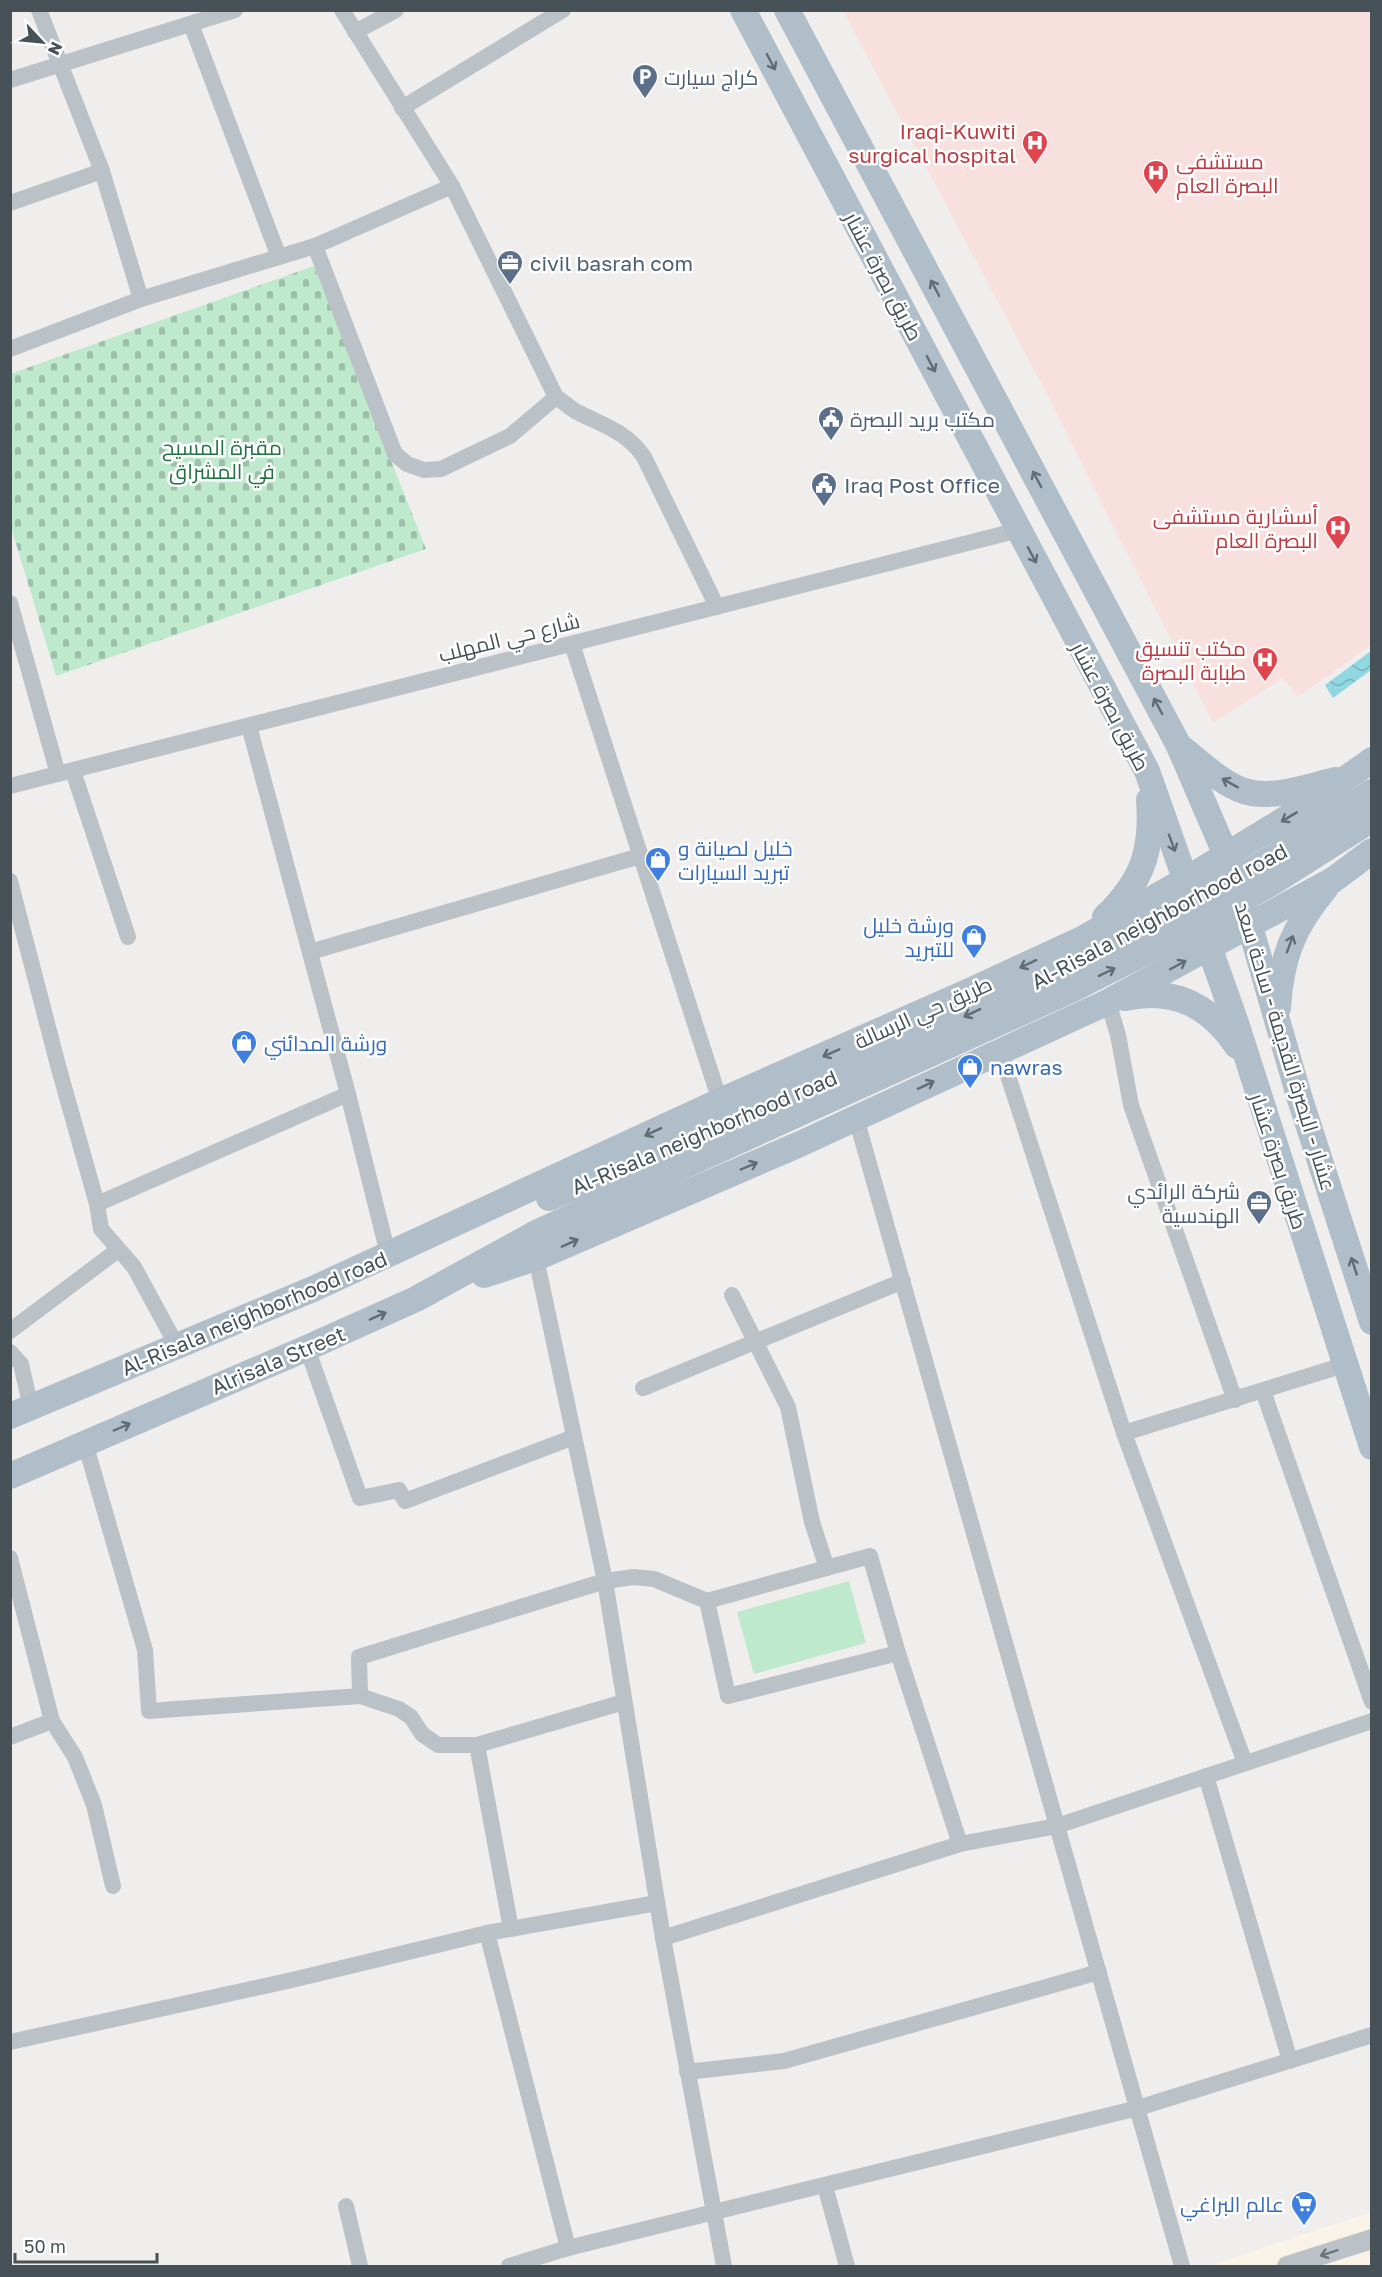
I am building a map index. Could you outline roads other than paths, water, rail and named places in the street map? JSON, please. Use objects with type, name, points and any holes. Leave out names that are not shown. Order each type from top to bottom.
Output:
[{"type":"main road","name":"طريق بصرة عشار","points":[[743,10],[1146,770],[1248,1062],[1371,1447]]},
{"type":"main road","name":"عشار - البصرة القديمة - ساحة سعد","points":[[787,10],[1179,746],[1226,855],[1370,1314]]},
{"type":"main road","points":[[1179,746],[1214,774],[1245,791],[1264,794],[1348,777]]},
{"type":"main road","name":"طريق حي الرسالة","points":[[388,1254],[720,1101],[1082,939],[1310,804],[1371,760]]},
{"type":"main road","points":[[1082,939],[1125,897],[1142,869],[1150,836],[1146,770]]},
{"type":"main road","name":"Al-Risala neighborhood road","points":[[21,1412],[313,1289],[388,1254],[511,1213],[695,1138],[861,1065],[1099,954],[1302,840],[1371,792]]},
{"type":"main road","name":"Al-Risala neighborhood road","points":[[538,1232],[1074,989],[1273,882],[1371,819]]},
{"type":"main road","points":[[416,1299],[536,1258],[856,1118],[1107,1002],[1333,880],[1371,851]]},
{"type":"main road","points":[[1278,1022],[1280,984],[1289,944],[1308,909],[1333,880]]},
{"type":"main road","points":[[1107,1002],[1151,993],[1184,1000],[1203,1010],[1223,1026],[1248,1062]]},
{"type":"main road","name":"Alrisala Street","points":[[10,1476],[416,1299],[538,1232]]},
{"type":"street","points":[[39,10],[102,171],[141,299]]},
{"type":"street","points":[[10,80],[235,10]]},
{"type":"street","points":[[342,10],[452,186],[556,397],[577,412],[603,423],[634,442],[644,457],[717,607]]},
{"type":"street","points":[[355,32],[396,10]]},
{"type":"street","points":[[402,108],[564,10]]},
{"type":"street","points":[[192,24],[279,257]]},
{"type":"street","points":[[10,203],[102,171]]},
{"type":"street","points":[[10,349],[141,299],[315,246],[452,186]]},
{"type":"street","points":[[315,246],[395,454],[406,464],[424,470],[441,470],[510,436],[556,397]]},
{"type":"street","name":"شارع حي المهلب","points":[[10,786],[1019,530]]},
{"type":"street","points":[[10,603],[66,772],[128,937]]},
{"type":"street","points":[[572,644],[720,1101]]},
{"type":"street","points":[[249,726],[348,1094],[388,1254]]},
{"type":"street","points":[[310,952],[640,856]]},
{"type":"street","points":[[10,881],[101,1229],[134,1268],[177,1346]]},
{"type":"street","points":[[1107,1002],[1118,1035],[1131,1105],[1235,1400]]},
{"type":"street","points":[[1000,1051],[1124,1433],[1245,1763]]},
{"type":"street","points":[[96,1204],[348,1094]]},
{"type":"street","points":[[856,1118],[1182,2266]]},
{"type":"street","points":[[10,1331],[118,1250]]},
{"type":"street","points":[[536,1258],[605,1581],[663,1938],[724,2266]]},
{"type":"street","points":[[644,1388],[903,1281]]},
{"type":"street","points":[[732,1295],[788,1407],[812,1522],[827,1568]]},
{"type":"street","points":[[307,1348],[360,1498],[399,1490],[405,1501],[574,1437]]},
{"type":"street","points":[[10,1352],[21,1364],[21,1412]]},
{"type":"street","points":[[1124,1433],[1344,1365]]},
{"type":"street","points":[[1263,1391],[1371,1702]]},
{"type":"street","points":[[85,1443],[145,1650],[149,1711],[360,1696],[399,1709],[411,1718],[422,1734],[438,1745],[477,1745],[624,1702]]},
{"type":"street","points":[[360,1696],[359,1657],[605,1581],[634,1577],[654,1579],[707,1601],[870,1556],[898,1653],[960,1844]]},
{"type":"street","points":[[10,1558],[52,1721],[75,1757],[94,1805],[113,1886]]},
{"type":"street","points":[[707,1601],[728,1696],[898,1653]]},
{"type":"street","points":[[10,1737],[52,1721]]},
{"type":"street","points":[[663,1938],[960,1844],[1058,1826],[1371,1721]]},
{"type":"street","points":[[477,1745],[511,1929]]},
{"type":"street","points":[[1206,1776],[1290,2061]]},
{"type":"street","points":[[10,2042],[292,1980],[488,1933],[657,1903]]},
{"type":"street","points":[[488,1933],[568,2248]]},
{"type":"street","points":[[687,2072],[784,2061],[1099,1972]]},
{"type":"street","points":[[509,2266],[568,2248],[1138,2108],[1371,2035]]},
{"type":"street","points":[[825,2186],[847,2266]]},
{"type":"street","points":[[346,2206],[360,2266]]},
{"type":"street","points":[[1287,2266],[1371,2239]]},
{"type":"water","points":[[1371,651],[1371,670],[1333,698],[1325,685]]},
{"type":"place","name":"كراج سيارت","points":[[645,100]]},
{"type":"place","name":"Iraqi-Kuwiti surgical hospital","points":[[1035,166]]},
{"type":"place","name":"مستشفى البصرة العام","points":[[1156,196]]},
{"type":"place","name":"civil basrah com","points":[[510,286]]},
{"type":"place","name":"مكتب بريد البصرة","points":[[831,442]]},
{"type":"place","name":"Iraq Post Office","points":[[824,508]]},
{"type":"place","name":"أسشارية مستشفى البصرة العام","points":[[1338,551]]},
{"type":"place","name":"مكتب تنسيق طبابة البصرة","points":[[1265,683]]},
{"type":"place","name":"خليل لصيانة و تبريد السيارات","points":[[658,883]]},
{"type":"place","name":"ورشة خليل للتبريد","points":[[974,960]]},
{"type":"place","name":"ورشة المدائني","points":[[244,1066]]},
{"type":"place","name":"nawras","points":[[970,1090]]},
{"type":"place","name":"شركة الرائدي الهندسية","points":[[1259,1226]]},
{"type":"place","name":"عالم البراغي","points":[[1304,2227]]},
{"type":"park label","name":"مقبرة المسيح في المشراق","points":[[222,459]]}]
